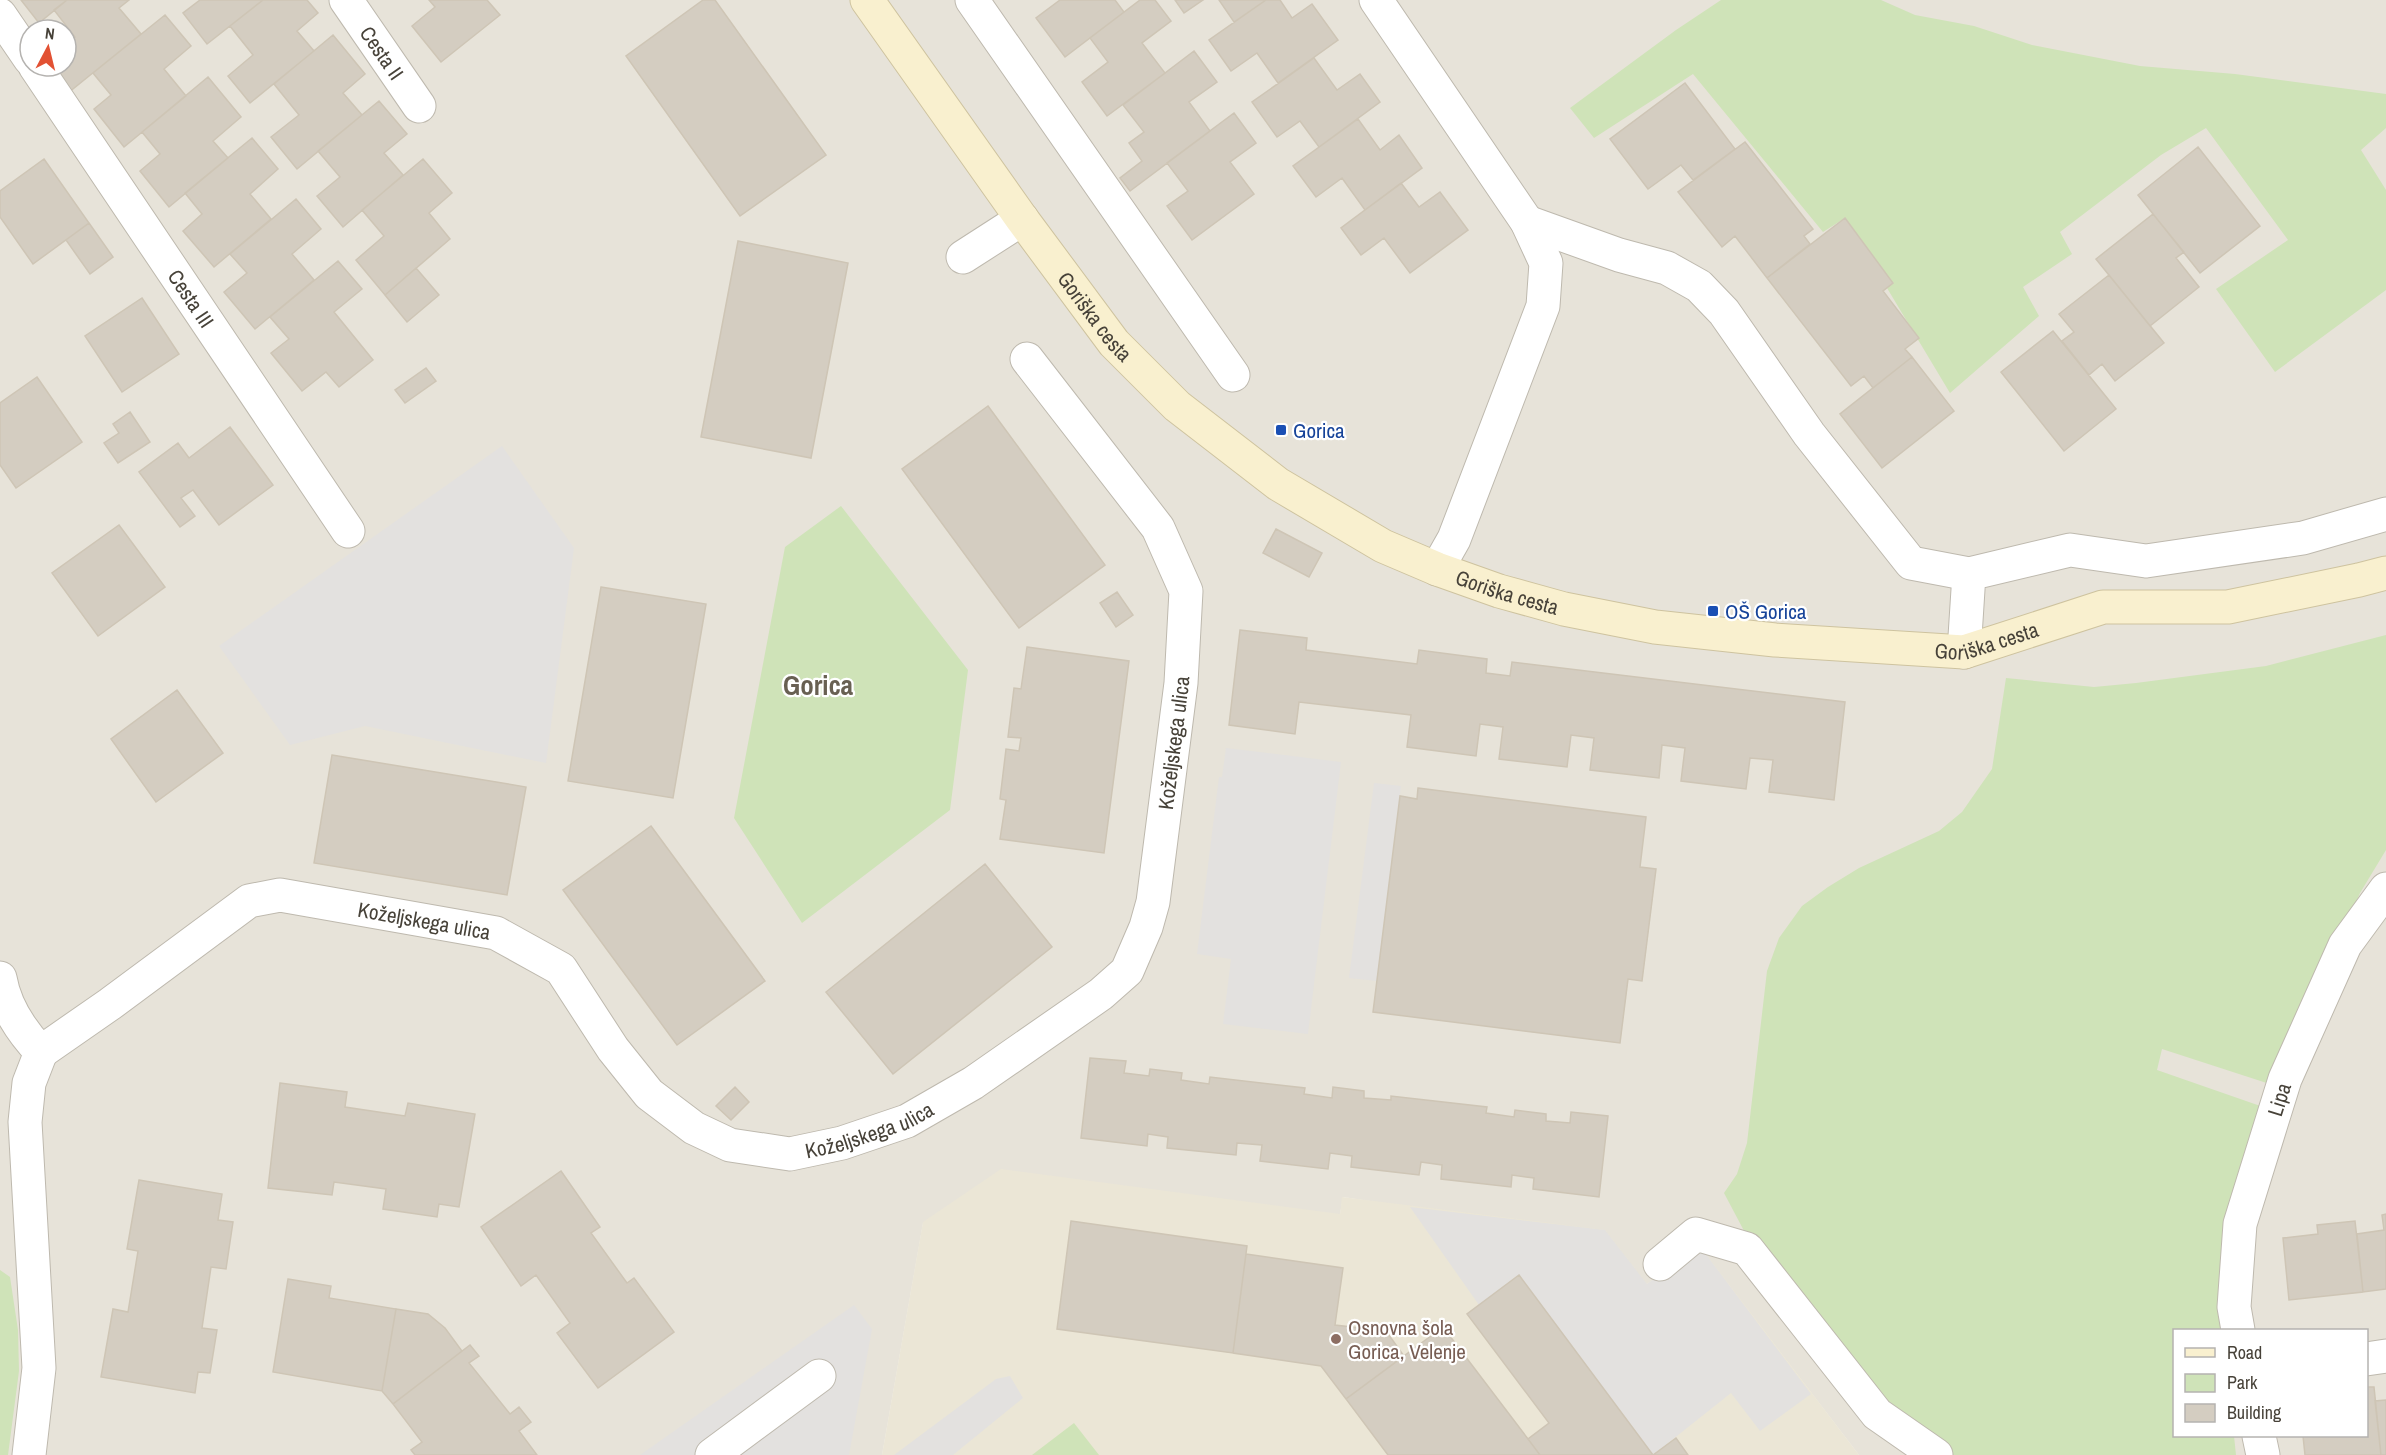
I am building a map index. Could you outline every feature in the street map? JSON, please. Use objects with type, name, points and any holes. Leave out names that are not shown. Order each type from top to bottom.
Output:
[{"type":"street","name":"Cesta II","points":[[346,0],[419,106]]},
{"type":"street","name":"Goriška cesta","points":[[867,0],[1022,219],[1114,343],[1177,406],[1278,484],[1383,546],[1437,569],[1499,591],[1553,606],[1655,627],[1775,640],[1964,652],[2103,607],[2228,607],[2386,573]]},
{"type":"street","points":[[972,0],[1233,375]]},
{"type":"street","points":[[1376,0],[1527,222],[1546,263],[1543,306],[1454,539],[1437,569]]},
{"type":"street","points":[[0,15],[18,41]]},
{"type":"street","name":"Cesta III","points":[[43,78],[348,531]]},
{"type":"street","points":[[963,257],[1022,219]]},
{"type":"street","points":[[1527,222],[1619,255],[1667,268],[1699,286],[1724,312],[1809,434],[1911,563],[1969,574],[2070,550],[2146,561],[2303,538],[2386,514]]},
{"type":"street","name":"Koželjskega ulica","points":[[41,1052],[249,901],[280,896],[496,933],[561,969],[613,1050],[649,1094],[694,1128],[730,1145],[790,1154],[842,1143],[907,1121],[973,1083],[1101,994],[1127,971],[1146,927],[1153,902],[1181,682],[1186,591],[1158,528],[1027,359]]},
{"type":"street","points":[[1964,652],[1969,574]]},
{"type":"street","name":"Lipa","points":[[2238,1329],[2234,1307],[2240,1224],[2285,1079],[2345,945],[2386,889]]},
{"type":"street","points":[[0,978],[2,992],[23,1033],[41,1052],[29,1083],[24,1122],[39,1368],[29,1455]]},
{"type":"street","points":[[1660,1264],[1696,1234],[1747,1250],[1877,1414],[1936,1455]]},
{"type":"street","points":[[2368,1359],[2386,1356]]},
{"type":"street","points":[[712,1455],[819,1376]]},
{"type":"shaded area","points":[[0,0],[2386,0],[2386,1455],[1859,1455],[1699,1246],[1647,1284],[1410,1207],[1343,1197],[1340,1214],[923,1223],[882,1455],[0,1455]]},
{"type":"shaded area","points":[[502,446],[574,548],[546,763],[365,726],[290,745],[219,646]]},
{"type":"shaded area","points":[[1226,748],[1341,762],[1308,1034],[1223,1024],[1231,959],[1197,954],[1219,777],[1222,777]]},
{"type":"shaded area","points":[[1374,783],[1401,786],[1377,981],[1349,978]]},
{"type":"shaded area","name":"Osnovna šola Gorica, Velenje","points":[[1001,1169],[1340,1214],[1342,1197],[1605,1230],[1647,1284],[1699,1245],[1859,1455],[882,1455],[923,1222]]},
{"type":"shaded area","points":[[1410,1207],[1605,1230],[1647,1284],[1699,1245],[1811,1394],[1760,1431],[1731,1393],[1653,1455],[1519,1275],[1479,1305]]},
{"type":"shaded area","points":[[854,1305],[872,1329],[849,1455],[640,1455]]},
{"type":"shaded area","points":[[1010,1376],[1023,1398],[953,1455],[894,1455],[996,1379]]},
{"type":"green space","points":[[1721,0],[1881,0],[1915,15],[1974,26],[2032,45],[2140,66],[2235,74],[2386,94],[2386,128],[2361,150],[2386,190],[2386,290],[2275,372],[2216,289],[2288,240],[2206,128],[2161,155],[2060,232],[2072,254],[2023,287],[2039,316],[1950,393],[1845,218],[1823,232],[1693,74],[1594,138],[1570,108]]},
{"type":"green space","points":[[841,506],[968,670],[950,810],[802,923],[734,818],[785,547]]},
{"type":"green space","points":[[2386,635],[2386,850],[2360,893],[2279,1087],[2162,1049],[2157,1070],[2269,1109],[2258,1127],[2223,1232],[2221,1310],[2223,1329],[2173,1329],[2173,1437],[2234,1437],[2236,1455],[1939,1455],[1901,1426],[1751,1244],[1724,1193],[1737,1174],[1747,1143],[1767,971],[1779,938],[1802,906],[1828,887],[1859,868],[1939,831],[1962,812],[1992,769],[2006,678],[2094,687],[2266,666]]},
{"type":"green space","points":[[0,1270],[10,1277],[18,1330],[19,1371],[8,1455],[0,1455]]},
{"type":"green space","points":[[1074,1423],[1099,1455],[1032,1455]]},
{"type":"building","points":[[21,0],[67,0],[45,18],[35,18]]},
{"type":"building","points":[[67,0],[129,0],[119,8],[141,34],[68,93],[56,78],[78,78],[78,18],[60,18],[54,10]]},
{"type":"building","points":[[200,0],[263,0],[207,44],[183,13]]},
{"type":"building","points":[[263,0],[307,0],[318,13],[297,31],[314,51],[250,103],[228,76],[253,55],[230,26]]},
{"type":"building","points":[[429,0],[487,0],[500,15],[441,62],[412,26],[435,7]]},
{"type":"building","points":[[703,0],[715,0],[826,155],[740,216],[626,56]]},
{"type":"building","points":[[1060,0],[1115,0],[1124,12],[1065,57],[1036,18]]},
{"type":"building","points":[[1140,0],[1155,0],[1171,21],[1142,43],[1165,73],[1107,116],[1082,82],[1108,62],[1090,38]]},
{"type":"building","points":[[1175,0],[1203,0],[1184,13]]},
{"type":"building","points":[[1219,0],[1266,0],[1234,22]]},
{"type":"building","points":[[1266,0],[1280,0],[1292,18],[1312,4],[1338,40],[1278,83],[1257,53],[1231,71],[1209,40]]},
{"type":"building","points":[[165,15],[191,46],[164,69],[186,96],[124,147],[94,109],[111,95],[93,73]]},
{"type":"building","points":[[333,35],[365,74],[343,93],[362,115],[297,169],[271,137],[299,115],[274,84]]},
{"type":"building","points":[[1194,51],[1217,82],[1189,102],[1210,131],[1130,191],[1120,178],[1142,161],[1129,143],[1144,132],[1123,105]]},
{"type":"building","points":[[1314,58],[1337,90],[1360,74],[1380,102],[1319,147],[1300,121],[1277,137],[1252,102]]},
{"type":"building","points":[[208,77],[241,117],[213,141],[228,158],[169,207],[140,171],[160,154],[142,132]]},
{"type":"building","points":[[1685,83],[1735,149],[1693,180],[1681,165],[1648,189],[1610,139]]},
{"type":"building","points":[[379,101],[407,134],[384,153],[403,175],[343,227],[317,196],[340,177],[318,151]]},
{"type":"building","points":[[1234,113],[1256,143],[1230,162],[1254,194],[1192,240],[1167,206],[1188,191],[1167,163]]},
{"type":"building","points":[[1358,119],[1380,150],[1399,135],[1422,168],[1365,210],[1342,178],[1316,197],[1293,166]]},
{"type":"building","points":[[252,138],[278,169],[250,194],[271,219],[214,267],[183,231],[202,214],[185,193]]},
{"type":"building","points":[[1745,142],[1813,229],[1804,236],[1810,244],[1767,278],[1735,236],[1722,247],[1678,192]]},
{"type":"building","points":[[2198,147],[2260,226],[2200,273],[2138,195]]},
{"type":"building","points":[[44,159],[89,223],[33,264],[0,217],[0,191]]},
{"type":"building","points":[[423,159],[452,193],[429,213],[450,239],[385,295],[356,260],[384,236],[362,210]]},
{"type":"building","points":[[1401,183],[1419,207],[1440,192],[1468,230],[1410,273],[1384,238],[1361,255],[1341,228]]},
{"type":"building","points":[[296,199],[321,229],[292,254],[314,280],[255,329],[224,292],[247,273],[230,254]]},
{"type":"building","points":[[2153,214],[2184,252],[2176,258],[2199,287],[2150,326],[2096,259]]},
{"type":"building","points":[[1845,218],[1893,283],[1883,291],[1919,338],[1905,349],[1912,357],[1873,388],[1864,376],[1851,386],[1767,278]]},
{"type":"building","points":[[89,223],[113,257],[90,274],[66,240]]},
{"type":"building","points":[[738,241],[848,263],[811,458],[701,437]]},
{"type":"building","points":[[338,261],[362,289],[334,312],[373,360],[339,387],[326,372],[302,391],[271,353],[289,339],[270,317]]},
{"type":"building","points":[[416,268],[439,295],[407,322],[385,295]]},
{"type":"building","points":[[2109,275],[2164,343],[2115,381],[2102,364],[2089,375],[2062,341],[2074,332],[2059,314]]},
{"type":"building","points":[[142,298],[179,354],[122,392],[85,336]]},
{"type":"building","points":[[2053,331],[2116,409],[2064,451],[2001,372]]},
{"type":"building","points":[[1912,357],[1954,411],[1882,468],[1840,414]]},
{"type":"building","points":[[426,368],[436,381],[405,403],[395,390]]},
{"type":"building","points":[[37,377],[82,442],[16,488],[0,465],[0,403]]},
{"type":"building","points":[[988,406],[1105,565],[1019,628],[902,469]]},
{"type":"building","points":[[130,412],[150,442],[118,463],[104,443],[119,433],[113,424]]},
{"type":"building","points":[[230,427],[273,485],[219,525],[193,490],[181,498],[195,516],[180,527],[139,472],[178,443],[189,458]]},
{"type":"building","points":[[119,525],[165,587],[98,636],[52,573]]},
{"type":"building","points":[[1276,529],[1322,553],[1309,577],[1263,553]]},
{"type":"building","points":[[601,587],[706,604],[673,798],[568,781]]},
{"type":"building","points":[[1117,592],[1133,615],[1116,627],[1100,603]]},
{"type":"building","points":[[1240,630],[1307,638],[1306,650],[1417,664],[1419,650],[1487,659],[1486,673],[1510,676],[1512,662],[1845,702],[1834,800],[1769,792],[1773,760],[1750,758],[1746,789],[1681,781],[1685,748],[1662,745],[1659,778],[1590,770],[1594,738],[1571,735],[1567,767],[1499,759],[1503,727],[1480,724],[1476,756],[1407,747],[1411,715],[1299,702],[1295,734],[1229,725]]},
{"type":"building","points":[[1027,647],[1129,661],[1104,853],[1000,839],[1006,800],[1000,799],[1006,749],[1019,751],[1021,738],[1008,737],[1014,688],[1021,689]]},
{"type":"building","points":[[177,690],[223,753],[156,802],[111,739]]},
{"type":"building","points":[[332,755],[526,787],[507,895],[314,863]]},
{"type":"building","points":[[1418,788],[1646,817],[1640,867],[1656,869],[1642,981],[1628,979],[1620,1043],[1373,1012],[1400,796],[1417,799]]},
{"type":"building","points":[[651,826],[765,981],[677,1045],[563,890]]},
{"type":"building","points":[[985,864],[1052,947],[893,1074],[826,992]]},
{"type":"building","points":[[1090,1058],[1126,1061],[1124,1073],[1149,1076],[1150,1069],[1182,1073],[1181,1080],[1209,1084],[1210,1077],[1305,1088],[1304,1094],[1332,1098],[1333,1087],[1364,1091],[1364,1098],[1391,1100],[1391,1096],[1487,1107],[1486,1113],[1514,1117],[1515,1110],[1546,1114],[1546,1121],[1570,1123],[1571,1112],[1608,1116],[1599,1197],[1533,1189],[1534,1178],[1512,1175],[1511,1187],[1441,1179],[1442,1165],[1421,1162],[1419,1175],[1351,1167],[1352,1156],[1330,1153],[1328,1169],[1260,1161],[1262,1145],[1237,1143],[1236,1155],[1167,1148],[1168,1137],[1148,1134],[1147,1146],[1081,1138]]},
{"type":"building","points":[[280,1083],[347,1092],[345,1107],[405,1116],[408,1103],[475,1114],[459,1207],[439,1204],[437,1217],[383,1209],[386,1189],[334,1182],[332,1195],[268,1188]]},
{"type":"building","points":[[735,1087],[749,1102],[731,1120],[716,1106]]},
{"type":"building","points":[[561,1171],[600,1227],[591,1233],[627,1283],[634,1278],[674,1332],[598,1388],[557,1333],[570,1323],[536,1275],[521,1286],[481,1227]]},
{"type":"building","points":[[139,1180],[222,1194],[218,1220],[233,1222],[226,1269],[211,1267],[202,1328],[217,1330],[210,1373],[198,1372],[195,1393],[101,1377],[113,1309],[128,1312],[138,1251],[127,1249]]},
{"type":"building","points":[[2386,1214],[2386,1289],[2363,1292],[2357,1234],[2384,1230],[2382,1215]]},
{"type":"building","points":[[1071,1221],[1247,1246],[1233,1353],[1057,1329]]},
{"type":"building","points":[[2355,1221],[2363,1292],[2289,1300],[2283,1238],[2318,1234],[2317,1225]]},
{"type":"building","points":[[1246,1254],[1343,1268],[1335,1325],[1386,1331],[1404,1356],[1346,1399],[1321,1366],[1233,1353]]},
{"type":"building","points":[[1519,1275],[1653,1455],[1540,1455],[1528,1439],[1549,1423],[1467,1314]]},
{"type":"building","points":[[288,1279],[331,1286],[329,1298],[396,1309],[382,1391],[273,1372]]},
{"type":"building","points":[[396,1309],[428,1314],[445,1328],[462,1351],[393,1404],[382,1391]]},
{"type":"building","points":[[1443,1327],[1540,1455],[1388,1455],[1346,1399]]},
{"type":"building","points":[[470,1345],[479,1356],[469,1363],[510,1414],[519,1407],[531,1422],[519,1431],[537,1455],[415,1455],[411,1450],[422,1442],[393,1404]]},
{"type":"building","points":[[2368,1387],[2374,1387],[2381,1455],[2305,1455],[2303,1437],[2368,1437]]},
{"type":"building","points":[[2386,1400],[2386,1455],[2381,1455],[2375,1401]]},
{"type":"building","points":[[1676,1438],[1688,1455],[1653,1455]]},
{"type":"place","name":"Gorica","points":[[1281,430]]},
{"type":"place","name":"OŠ Gorica","points":[[1713,611]]},
{"type":"place","name":"Osnovna šola Gorica, Velenje","points":[[1336,1339]]},
{"type":"district","name":"Gorica","points":[[818,685]]}]
